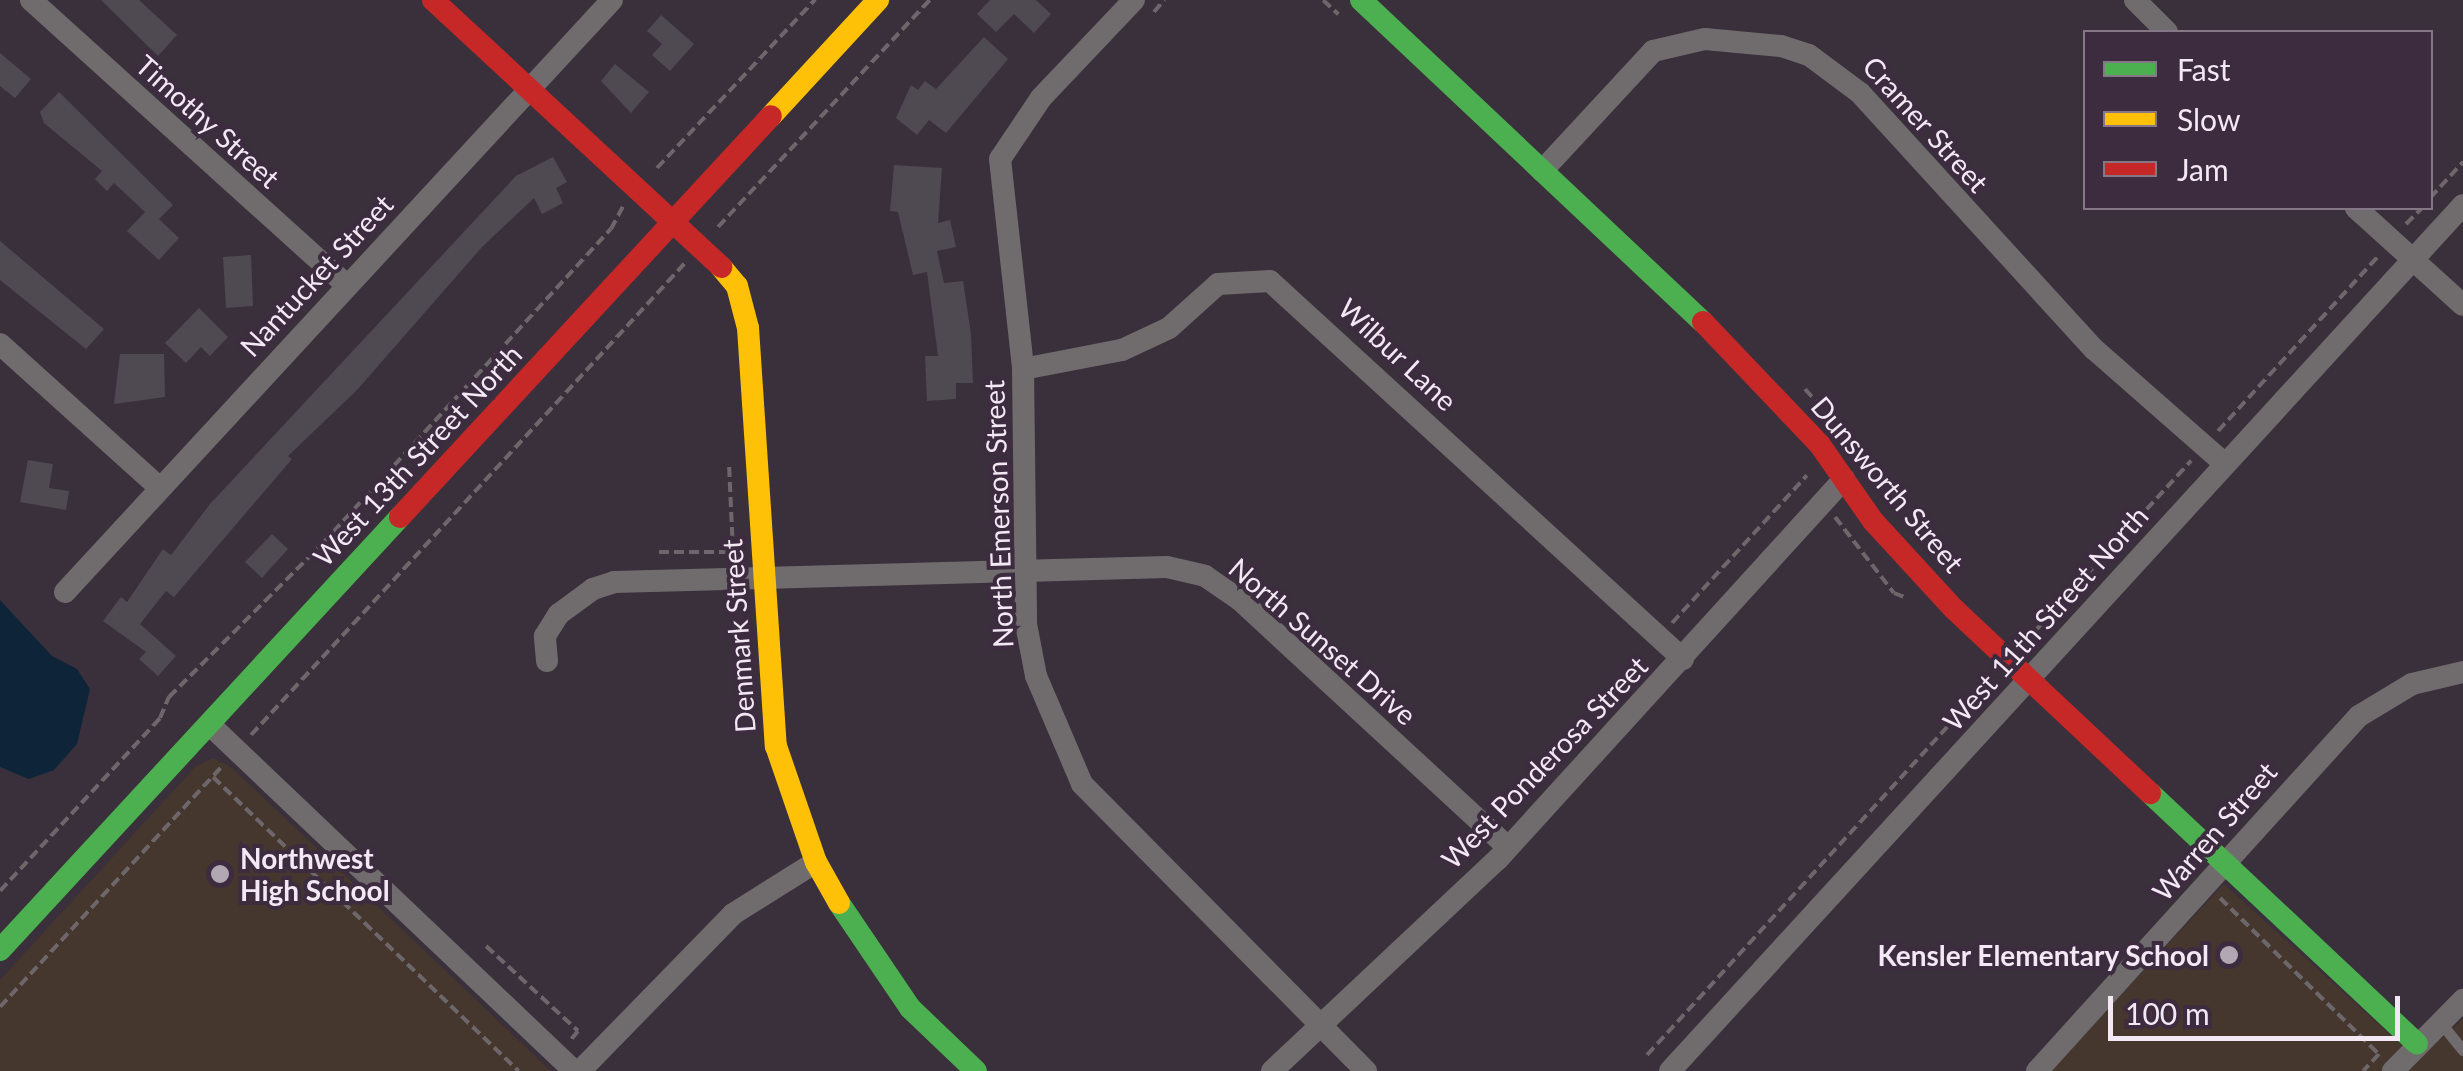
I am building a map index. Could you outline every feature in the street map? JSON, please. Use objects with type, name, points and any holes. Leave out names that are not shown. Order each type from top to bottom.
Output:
[{"type":"street","name":"Timothy Street","points":[[31,0],[346,285]]},
{"type":"street","name":"Denmark Street","points":[[433,0],[702,244],[745,304],[776,746],[816,862],[885,976],[976,1071]]},
{"type":"street","name":"Nantucket Street","points":[[65,592],[612,0]]},
{"type":"street","name":"West 13th Street North","points":[[0,950],[878,0]]},
{"type":"street","name":"Dunsworth Street","points":[[1362,0],[1706,326],[1820,445],[1873,521],[2028,681],[2417,1044]]},
{"type":"street","points":[[2136,0],[2166,30]]},
{"type":"street","name":"North Emerson Street","points":[[1144,6],[1041,98],[1000,159],[1023,369],[1024,570],[1036,676],[1082,784],[1366,1071]]},
{"type":"street","name":"Cramer Street","points":[[1542,170],[1653,50],[1705,39],[1808,55],[1860,92],[2025,278],[2224,464]]},
{"type":"street","name":"West 11th Street North","points":[[1670,1071],[2463,205]]},
{"type":"street","points":[[2358,210],[2463,305]]},
{"type":"street","name":"Wilbur Lane","points":[[1023,369],[1122,350],[1169,328],[1218,284],[1270,281],[1683,658]]},
{"type":"street","points":[[0,344],[160,488]]},
{"type":"street","name":"West Ponderosa Street","points":[[1272,1071],[1508,847],[1844,479]]},
{"type":"street","name":"North Sunset Drive","points":[[547,661],[546,636],[559,614],[592,589],[651,579],[1167,567],[1205,576],[1240,600],[1508,847]]},
{"type":"street","name":"Warren Street","points":[[2037,1071],[2359,716],[2412,684],[2463,672]]},
{"type":"street","points":[[209,724],[570,1066],[734,914],[816,862]]},
{"type":"street","points":[[2393,1071],[2463,1000]]},
{"type":"lane","points":[[2440,1022],[2463,1050]]},
{"type":"path","points":[[0,892],[160,718],[169,697],[323,542],[598,243],[640,186],[816,0]]},
{"type":"path","points":[[0,1007],[930,0]]},
{"type":"path","points":[[1144,6],[1164,0]]},
{"type":"path","points":[[2433,195],[2463,162]]},
{"type":"path","points":[[1647,1054],[2420,210]]},
{"type":"path","points":[[686,263],[699,277]]},
{"type":"path","points":[[1797,382],[1840,422],[1855,449]]},
{"type":"path","points":[[659,552],[732,552],[728,447]]},
{"type":"path","points":[[1672,623],[1809,473]]},
{"type":"path","points":[[2012,629],[2046,661]]},
{"type":"path","points":[[212,776],[519,1071]]},
{"type":"path","points":[[486,946],[578,1030],[570,1066]]},
{"type":"shaded area","name":"Northwest High School","points":[[213,758],[231,767],[551,1071],[0,1071],[0,980],[196,766]]},
{"type":"shaded area","name":"Kensler Elementary School","points":[[2224,884],[2418,1060],[2463,1019],[2463,1071],[2050,1071]]},
{"type":"water","points":[[0,600],[52,656],[77,669],[90,689],[77,744],[54,770],[29,779],[0,767]]},
{"type":"building","points":[[101,0],[139,0],[177,35],[158,56]]},
{"type":"building","points":[[990,0],[1036,0],[1051,14],[1034,33],[1014,14],[996,32],[977,14]]},
{"type":"building","points":[[661,15],[694,44],[670,71],[652,55],[662,44],[647,31]]},
{"type":"building","points":[[984,37],[1008,59],[946,133],[929,120],[917,135],[896,118],[911,85],[918,90],[925,81],[936,89]]},
{"type":"building","points":[[0,53],[31,79],[15,98],[0,86]]},
{"type":"building","points":[[615,64],[649,92],[631,113],[601,81]]},
{"type":"building","points":[[59,92],[173,205],[159,219],[179,238],[159,260],[127,231],[145,212],[114,183],[107,191],[95,179],[102,171],[44,123],[40,112]]},
{"type":"building","points":[[553,157],[567,182],[556,188],[563,203],[542,214],[534,198],[482,247],[357,390],[288,456],[292,459],[174,597],[166,591],[140,624],[176,656],[158,676],[139,659],[146,652],[103,621],[121,597],[127,602],[163,549],[171,555],[210,504],[516,176]]},
{"type":"building","points":[[894,165],[942,168],[938,223],[950,220],[956,247],[937,251],[944,283],[963,281],[971,334],[973,383],[956,383],[956,399],[927,401],[925,356],[938,356],[927,272],[913,275],[898,212],[890,211]]},
{"type":"building","points":[[0,241],[104,329],[86,349],[0,280]]},
{"type":"building","points":[[251,255],[253,306],[226,308],[223,257]]},
{"type":"building","points":[[199,308],[228,337],[210,356],[201,347],[186,363],[165,343]]},
{"type":"building","points":[[120,354],[164,354],[165,397],[114,404]]},
{"type":"building","points":[[28,460],[53,464],[49,488],[69,491],[66,510],[20,502]]},
{"type":"building","points":[[272,534],[288,549],[262,578],[245,562]]},
{"type":"traffic: fast","points":[[1361,0],[1703,322]]},
{"type":"traffic: fast","points":[[0,950],[400,517]]},
{"type":"traffic: fast","points":[[2150,793],[2417,1044]]},
{"type":"traffic: fast","points":[[839,903],[910,1008],[976,1071]]},
{"type":"traffic: slow","points":[[771,116],[878,0]]},
{"type":"traffic: slow","points":[[721,267],[737,286],[748,328],[776,746],[816,862],[839,903]]},
{"type":"traffic: jam","points":[[433,0],[721,267]]},
{"type":"traffic: jam","points":[[400,517],[771,116]]},
{"type":"traffic: jam","points":[[1703,322],[1820,445],[1873,521],[1954,609],[2150,793]]},
{"type":"place","name":"Northwest High School","points":[[220,874]]},
{"type":"place","name":"Kensler Elementary School","points":[[2229,955]]}]
